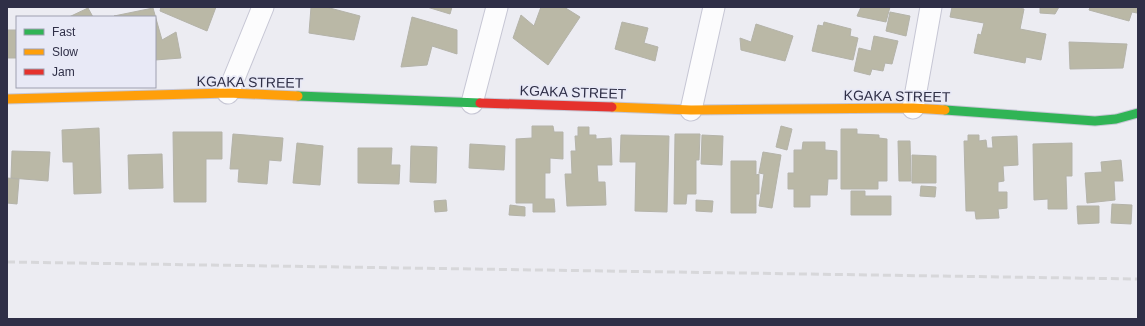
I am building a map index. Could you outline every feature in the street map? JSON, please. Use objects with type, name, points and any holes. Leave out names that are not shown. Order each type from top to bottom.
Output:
[{"type":"street","points":[[228,94],[263,7]]},
{"type":"street","points":[[472,103],[497,7]]},
{"type":"street","points":[[691,110],[714,7]]},
{"type":"street","points":[[913,108],[931,7]]},
{"type":"street","name":"KGAKA STREET","points":[[7,99],[228,94],[691,110],[913,108],[1095,121],[1116,119],[1138,113]]},
{"type":"building","points":[[161,7],[216,7],[207,31],[160,11]]},
{"type":"building","points":[[311,7],[326,7],[360,16],[354,40],[309,33]]},
{"type":"building","points":[[427,7],[452,7],[450,14]]},
{"type":"building","points":[[541,7],[564,7],[580,17],[548,65],[513,38],[521,15],[534,26]]},
{"type":"building","points":[[861,7],[890,7],[886,22],[857,16]]},
{"type":"building","points":[[952,7],[1015,7],[1024,9],[1020,29],[1046,34],[1041,60],[1026,57],[1025,63],[974,53],[978,34],[981,35],[984,23],[950,17]]},
{"type":"building","points":[[1040,7],[1059,7],[1055,14],[1040,13]]},
{"type":"building","points":[[1090,7],[1138,7],[1138,10],[1137,13],[1132,12],[1129,21],[1089,10]]},
{"type":"building","points":[[88,8],[92,16],[71,16]]},
{"type":"building","points":[[153,8],[155,16],[114,16]]},
{"type":"building","points":[[890,12],[910,16],[906,36],[886,31]]},
{"type":"building","points":[[412,17],[457,30],[457,54],[432,46],[427,65],[401,67]]},
{"type":"building","points":[[156,19],[162,40],[176,32],[181,58],[156,60]]},
{"type":"building","points":[[622,22],[648,28],[644,43],[658,47],[655,61],[615,49]]},
{"type":"building","points":[[824,22],[851,29],[850,36],[858,38],[853,60],[812,51],[818,25],[823,26]]},
{"type":"building","points":[[756,24],[793,36],[785,61],[741,50],[740,38],[751,42]]},
{"type":"building","points":[[7,30],[16,30],[16,58],[7,58]]},
{"type":"building","points":[[874,36],[898,41],[892,64],[885,63],[883,71],[872,69],[870,75],[854,71],[859,48],[871,51]]},
{"type":"building","points":[[1069,42],[1127,44],[1123,68],[1070,69]]},
{"type":"building","points":[[532,126],[553,126],[554,132],[563,132],[563,159],[550,158],[550,173],[545,173],[545,199],[554,199],[555,212],[533,212],[533,203],[516,203],[516,139],[532,138]]},
{"type":"building","points":[[781,126],[792,129],[787,150],[776,147]]},
{"type":"building","points":[[578,127],[589,127],[589,135],[596,135],[596,139],[611,138],[612,165],[597,165],[598,182],[605,182],[606,205],[567,206],[565,174],[572,174],[571,151],[576,151],[575,136],[578,136]]},
{"type":"building","points":[[99,128],[101,193],[74,194],[73,162],[63,162],[62,130]]},
{"type":"building","points":[[841,129],[857,129],[857,134],[879,135],[879,138],[887,139],[887,181],[878,181],[878,189],[841,189]]},
{"type":"building","points":[[173,132],[222,132],[222,159],[206,159],[206,202],[174,202]]},
{"type":"building","points":[[233,134],[283,138],[281,161],[269,160],[267,184],[238,182],[239,169],[230,169]]},
{"type":"building","points":[[675,134],[700,134],[699,160],[696,160],[696,194],[687,194],[686,204],[674,204]]},
{"type":"building","points":[[621,135],[669,136],[667,212],[635,211],[636,162],[620,162]]},
{"type":"building","points":[[702,135],[723,136],[722,165],[701,164]]},
{"type":"building","points":[[968,135],[979,135],[979,141],[986,140],[987,148],[993,148],[992,137],[1017,136],[1018,165],[1003,166],[1004,181],[998,182],[998,192],[1007,192],[1007,208],[998,209],[999,218],[976,219],[975,211],[966,211],[964,141],[968,141]]},
{"type":"building","points":[[898,141],[910,141],[911,181],[899,181]]},
{"type":"building","points":[[803,142],[825,142],[825,150],[837,151],[837,179],[828,179],[827,195],[810,195],[810,207],[794,207],[794,189],[788,189],[788,173],[794,173],[794,150],[802,150]]},
{"type":"building","points":[[297,143],[323,146],[320,185],[293,183]]},
{"type":"building","points":[[1072,143],[1072,176],[1066,176],[1067,209],[1048,209],[1048,199],[1034,200],[1033,144]]},
{"type":"building","points":[[470,144],[505,146],[504,170],[469,168]]},
{"type":"building","points":[[411,146],[437,147],[436,183],[410,182]]},
{"type":"building","points":[[358,148],[392,148],[391,165],[400,165],[399,184],[358,183]]},
{"type":"building","points":[[12,151],[50,152],[48,181],[11,178]]},
{"type":"building","points":[[763,152],[781,155],[772,208],[759,206],[764,174],[759,173]]},
{"type":"building","points":[[162,154],[163,188],[129,189],[128,155]]},
{"type":"building","points":[[912,155],[936,156],[936,183],[912,183]]},
{"type":"building","points":[[1121,160],[1123,181],[1114,181],[1115,200],[1087,203],[1085,173],[1102,172],[1101,162]]},
{"type":"building","points":[[731,161],[756,161],[756,175],[759,174],[759,194],[756,194],[756,213],[731,213]]},
{"type":"building","points":[[7,178],[19,179],[17,204],[7,203]]},
{"type":"building","points":[[921,186],[936,187],[935,197],[920,196]]},
{"type":"building","points":[[851,191],[865,191],[865,196],[891,196],[891,215],[851,215]]},
{"type":"building","points":[[446,200],[447,211],[435,212],[434,201]]},
{"type":"building","points":[[696,200],[713,201],[712,212],[696,211]]},
{"type":"building","points":[[1112,204],[1132,205],[1131,224],[1111,223]]},
{"type":"building","points":[[510,205],[525,207],[525,216],[509,215]]},
{"type":"building","points":[[1077,206],[1099,206],[1099,223],[1078,224]]},
{"type":"railway","points":[[7,262],[1138,279]]},
{"type":"traffic: fast","points":[[298,96],[480,103]]},
{"type":"traffic: fast","points":[[945,110],[1095,121],[1116,119],[1138,113]]},
{"type":"traffic: slow","points":[[7,99],[228,93],[298,96]]},
{"type":"traffic: slow","points":[[612,107],[691,110],[913,108],[945,110]]},
{"type":"traffic: jam","points":[[480,103],[612,107]]}]
